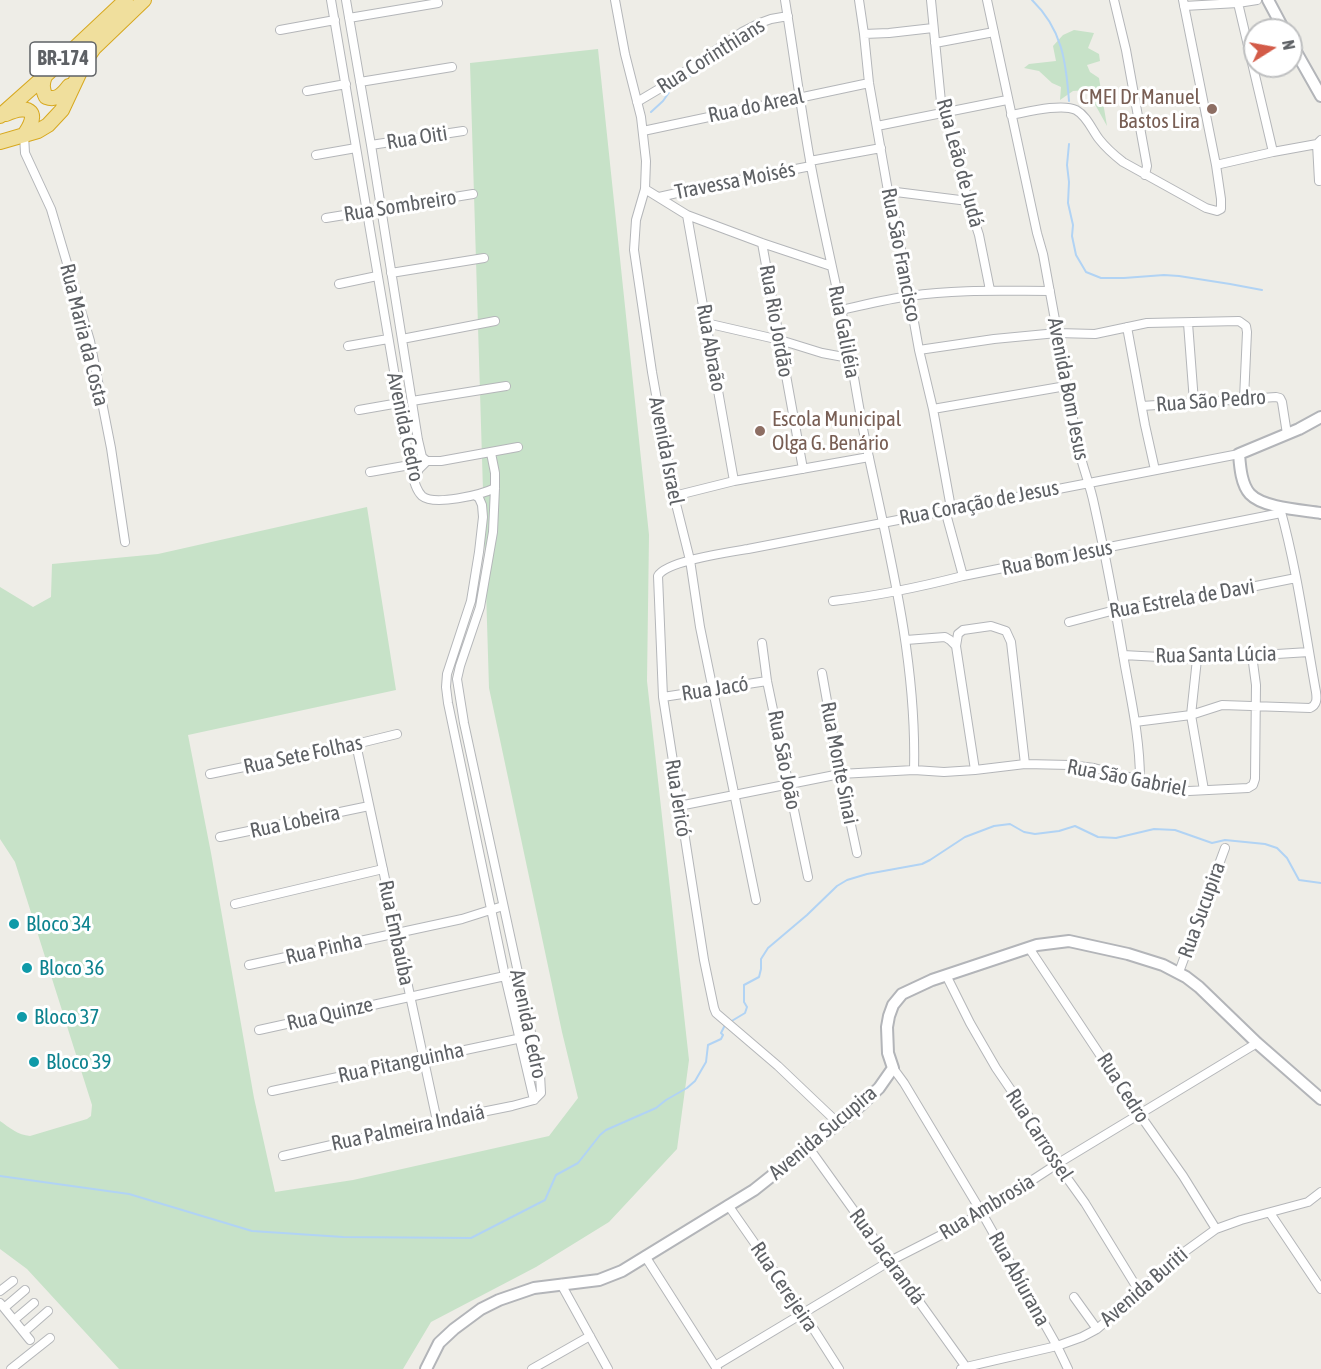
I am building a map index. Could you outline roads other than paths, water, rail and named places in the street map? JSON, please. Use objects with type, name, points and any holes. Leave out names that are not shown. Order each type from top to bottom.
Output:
[{"type":"highway","name":"BR-174","points":[[0,117],[126,0]]},
{"type":"highway","name":"BR-174","points":[[0,142],[38,131],[54,119],[62,110],[94,48],[144,0]]},
{"type":"highway","points":[[45,76],[42,84],[46,97],[58,98],[83,67]]},
{"type":"highway","points":[[0,117],[15,110],[22,109],[30,112],[32,122],[24,135]]},
{"type":"street","name":"Avenida Cedro","points":[[331,0],[414,480],[418,491],[432,501],[476,496],[482,505],[479,552],[471,601],[447,674],[446,687],[505,976],[534,1100],[540,1096],[542,1089],[540,1074],[471,758],[457,679],[480,608],[493,532],[495,473],[490,453],[441,461],[427,461],[421,454],[346,0]]},
{"type":"street","name":"Avenida Israel","points":[[615,0],[643,131],[646,161],[645,189],[636,220],[634,250],[652,372],[674,496],[690,560],[700,627],[756,900]]},
{"type":"street","name":"Rua Galiléia","points":[[785,0],[811,164],[906,640],[914,721],[914,770]]},
{"type":"street","name":"Rua São Francisco","points":[[859,0],[869,83],[888,190],[919,350],[933,409],[948,509],[963,576]]},
{"type":"street","name":"Rua Leão de Judá","points":[[931,0],[942,112],[948,122],[979,236],[990,290]]},
{"type":"street","name":"Avenida Bom Jesus","points":[[987,0],[1036,233],[1043,254],[1078,446],[1093,501],[1115,610],[1135,722],[1140,780]]},
{"type":"street","points":[[1114,0],[1147,166],[1145,175]]},
{"type":"street","points":[[1011,115],[1056,108],[1076,110],[1088,121],[1100,140],[1122,162],[1191,201],[1214,211],[1221,209],[1216,165],[1184,3],[1238,3],[1257,0]]},
{"type":"street","points":[[1268,0],[1278,18]]},
{"type":"street","points":[[349,18],[438,3]]},
{"type":"street","points":[[1238,3],[1273,152]]},
{"type":"street","name":"Rua Corinthians","points":[[637,102],[742,32],[771,19],[788,16]]},
{"type":"street","points":[[280,30],[335,20]]},
{"type":"street","points":[[864,34],[933,28]]},
{"type":"street","points":[[935,43],[994,32]]},
{"type":"street","points":[[1303,64],[1321,96]]},
{"type":"street","points":[[360,82],[452,67]]},
{"type":"street","name":"Rua do Areal","points":[[643,131],[869,83]]},
{"type":"street","points":[[307,91],[346,84]]},
{"type":"street","points":[[877,126],[1008,100]]},
{"type":"street","name":"Rua Oiti","points":[[371,145],[464,132]]},
{"type":"street","name":"Rua Maria da Costa","points":[[24,135],[25,153],[51,208],[90,341],[111,448],[125,542]]},
{"type":"street","points":[[1216,165],[1319,142],[1319,181]]},
{"type":"street","name":"Rua Oiti","points":[[316,155],[356,148]]},
{"type":"street","name":"Travessa Moisés","points":[[659,197],[881,148]]},
{"type":"street","points":[[645,189],[687,215],[831,266]]},
{"type":"street","points":[[888,190],[968,201]]},
{"type":"street","name":"Rua Sombreiro","points":[[326,218],[473,194]]},
{"type":"street","name":"Rua Abraão","points":[[687,215],[734,481]]},
{"type":"street","name":"Rua Rio Jordão","points":[[762,243],[802,469]]},
{"type":"street","points":[[391,273],[484,258]]},
{"type":"street","points":[[339,284],[377,276]]},
{"type":"street","points":[[841,310],[910,296],[990,290],[1050,291]]},
{"type":"street","points":[[402,339],[495,321]]},
{"type":"street","points":[[919,350],[994,339],[1058,333],[1095,334],[1147,323],[1239,321],[1246,327],[1247,336],[1244,399]]},
{"type":"street","points":[[706,323],[849,358]]},
{"type":"street","points":[[1188,323],[1194,402]]},
{"type":"street","points":[[1127,327],[1155,470]]},
{"type":"street","points":[[348,346],[388,339]]},
{"type":"street","points":[[412,401],[506,386]]},
{"type":"street","points":[[933,409],[1066,386]]},
{"type":"street","name":"Rua São Pedro","points":[[1142,406],[1271,396],[1280,398],[1282,402],[1287,434]]},
{"type":"street","points":[[359,410],[399,403]]},
{"type":"street","name":"Rua Coração de Jesus","points":[[669,567],[690,560],[1239,454],[1321,417]]},
{"type":"street","points":[[490,453],[518,447]]},
{"type":"street","points":[[1239,454],[1245,487],[1257,499],[1281,510],[1321,513]]},
{"type":"street","points":[[674,496],[734,481],[869,457]]},
{"type":"street","points":[[414,480],[427,461]]},
{"type":"street","points":[[370,472],[410,465]]},
{"type":"street","points":[[476,496],[495,488]]},
{"type":"street","points":[[1135,722],[1191,715],[1222,705],[1310,708],[1313,706],[1317,697],[1296,578],[1281,510]]},
{"type":"street","name":"Rua Bom Jesus","points":[[833,601],[925,586],[963,576],[1103,549],[1281,510]]},
{"type":"street","name":"Rua Jericó","points":[[669,567],[660,572],[658,576],[663,698],[708,985],[714,1008],[716,1013],[731,1027],[778,1066],[839,1124]]},
{"type":"street","name":"Rua Estrela de Davi","points":[[1069,622],[1115,610],[1216,594],[1296,578]]},
{"type":"street","points":[[466,617],[476,621]]},
{"type":"street","points":[[975,770],[956,646],[958,634],[963,630],[991,626],[1006,631],[1011,642],[1025,764]]},
{"type":"street","points":[[906,640],[945,637],[956,646]]},
{"type":"street","name":"Rua São João","points":[[762,643],[767,681],[808,877]]},
{"type":"street","name":"Rua Santa Lúcia","points":[[1123,655],[1197,659],[1309,652]]},
{"type":"street","points":[[1252,655],[1256,706]]},
{"type":"street","points":[[1197,659],[1191,715],[1204,790]]},
{"type":"street","name":"Rua Monte Sinai","points":[[822,673],[857,853]]},
{"type":"street","name":"Rua Jacó","points":[[663,698],[767,681]]},
{"type":"street","name":"Rua São Gabriel","points":[[679,806],[840,774],[914,770],[944,772],[1025,764],[1094,768],[1140,780],[1160,789],[1189,791],[1248,788],[1253,785],[1255,772],[1256,706]]},
{"type":"street","name":"Rua Sete Folhas","points":[[210,774],[397,734]]},
{"type":"street","name":"Rua Embaúba","points":[[356,744],[437,1121]]},
{"type":"street","points":[[460,760],[471,758]]},
{"type":"street","name":"Rua Lobeira","points":[[220,837],[369,806]]},
{"type":"street","name":"Rua Sucupira","points":[[1179,972],[1225,848]]},
{"type":"street","points":[[235,904],[383,869]]},
{"type":"street","name":"Rua Pinha","points":[[249,965],[462,919],[503,906]]},
{"type":"street","name":"Avenida Sucupira","points":[[426,1369],[439,1343],[481,1309],[534,1288],[606,1278],[622,1271],[754,1190],[839,1124],[879,1088],[893,1068],[887,1040],[889,1016],[902,994],[946,975],[1029,948],[1069,941],[1128,954],[1179,972],[1193,981],[1257,1043],[1321,1099]]},
{"type":"street","name":"Rua Cedro","points":[[1029,948],[1183,1176],[1216,1229]]},
{"type":"street","name":"Rua Carrossel","points":[[946,975],[991,1059],[1057,1164],[1085,1203],[1139,1291]]},
{"type":"street","name":"Rua Quinze","points":[[259,1030],[505,976]]},
{"type":"street","name":"Rua Pitanguinha","points":[[272,1091],[531,1036]]},
{"type":"street","name":"Rua Ambrosia","points":[[716,1368],[890,1261],[982,1213],[1057,1164],[1257,1043]]},
{"type":"street","name":"Rua Abíurana","points":[[893,1068],[982,1213],[1068,1369]]},
{"type":"street","name":"Rua Palmeira Indaiá","points":[[283,1156],[534,1100]]},
{"type":"street","name":"Rua Jacarandá","points":[[809,1148],[964,1368]]},
{"type":"street","name":"Avenida Buriti","points":[[964,1368],[1056,1346],[1097,1329],[1169,1263],[1216,1229],[1308,1202],[1321,1192]]},
{"type":"street","name":"Rua Cerejeira","points":[[728,1205],[804,1314],[839,1369]]},
{"type":"street","points":[[1270,1213],[1321,1290]]},
{"type":"street","points":[[645,1256],[716,1368]]},
{"type":"street","points":[[0,1291],[13,1281]]},
{"type":"street","points":[[561,1284],[608,1369]]},
{"type":"street","points":[[25,1290],[2,1306],[30,1340]]},
{"type":"street","points":[[1074,1297],[1097,1329]]},
{"type":"street","points":[[14,1320],[34,1303]]},
{"type":"street","points":[[24,1332],[48,1311]]},
{"type":"street","points":[[532,1369],[590,1336]]},
{"type":"street","points":[[11,1369],[50,1338]]},
{"type":"waterway","points":[[1032,0],[1050,22],[1061,46],[1069,101]]},
{"type":"waterway","points":[[651,112],[672,88],[748,38],[757,35],[763,27]]},
{"type":"waterway","points":[[1069,144],[1068,203],[1073,225],[1072,236],[1076,255],[1086,272],[1101,278],[1179,276],[1262,290]]},
{"type":"waterway","points":[[730,1022],[745,1013],[747,1007],[744,1002],[744,985],[759,977],[761,959],[768,948],[837,886],[847,880],[867,874],[922,864],[965,837],[994,826],[1010,824],[1024,832],[1035,834],[1075,826],[1098,837],[1116,838],[1154,829],[1175,830],[1212,843],[1225,840],[1265,844],[1277,848],[1287,858],[1299,880],[1321,883]]},
{"type":"waterway","points":[[0,1176],[129,1194],[252,1231],[343,1237],[471,1238],[545,1200],[556,1175],[578,1163],[606,1130],[656,1108],[687,1088],[695,1081],[706,1062],[708,1045],[721,1039],[725,1025]]},
{"type":"place","name":"CMEI Dr Manuel Bastos Lira","points":[[1212,109]]},
{"type":"place","name":"Escola Municipal Olga G. Benário","points":[[760,431]]},
{"type":"place","name":"Bloco 34","points":[[14,924]]},
{"type":"place","name":"Bloco 36","points":[[27,968]]},
{"type":"place","name":"Bloco 37","points":[[22,1017]]},
{"type":"place","name":"Bloco 39","points":[[34,1062]]}]
